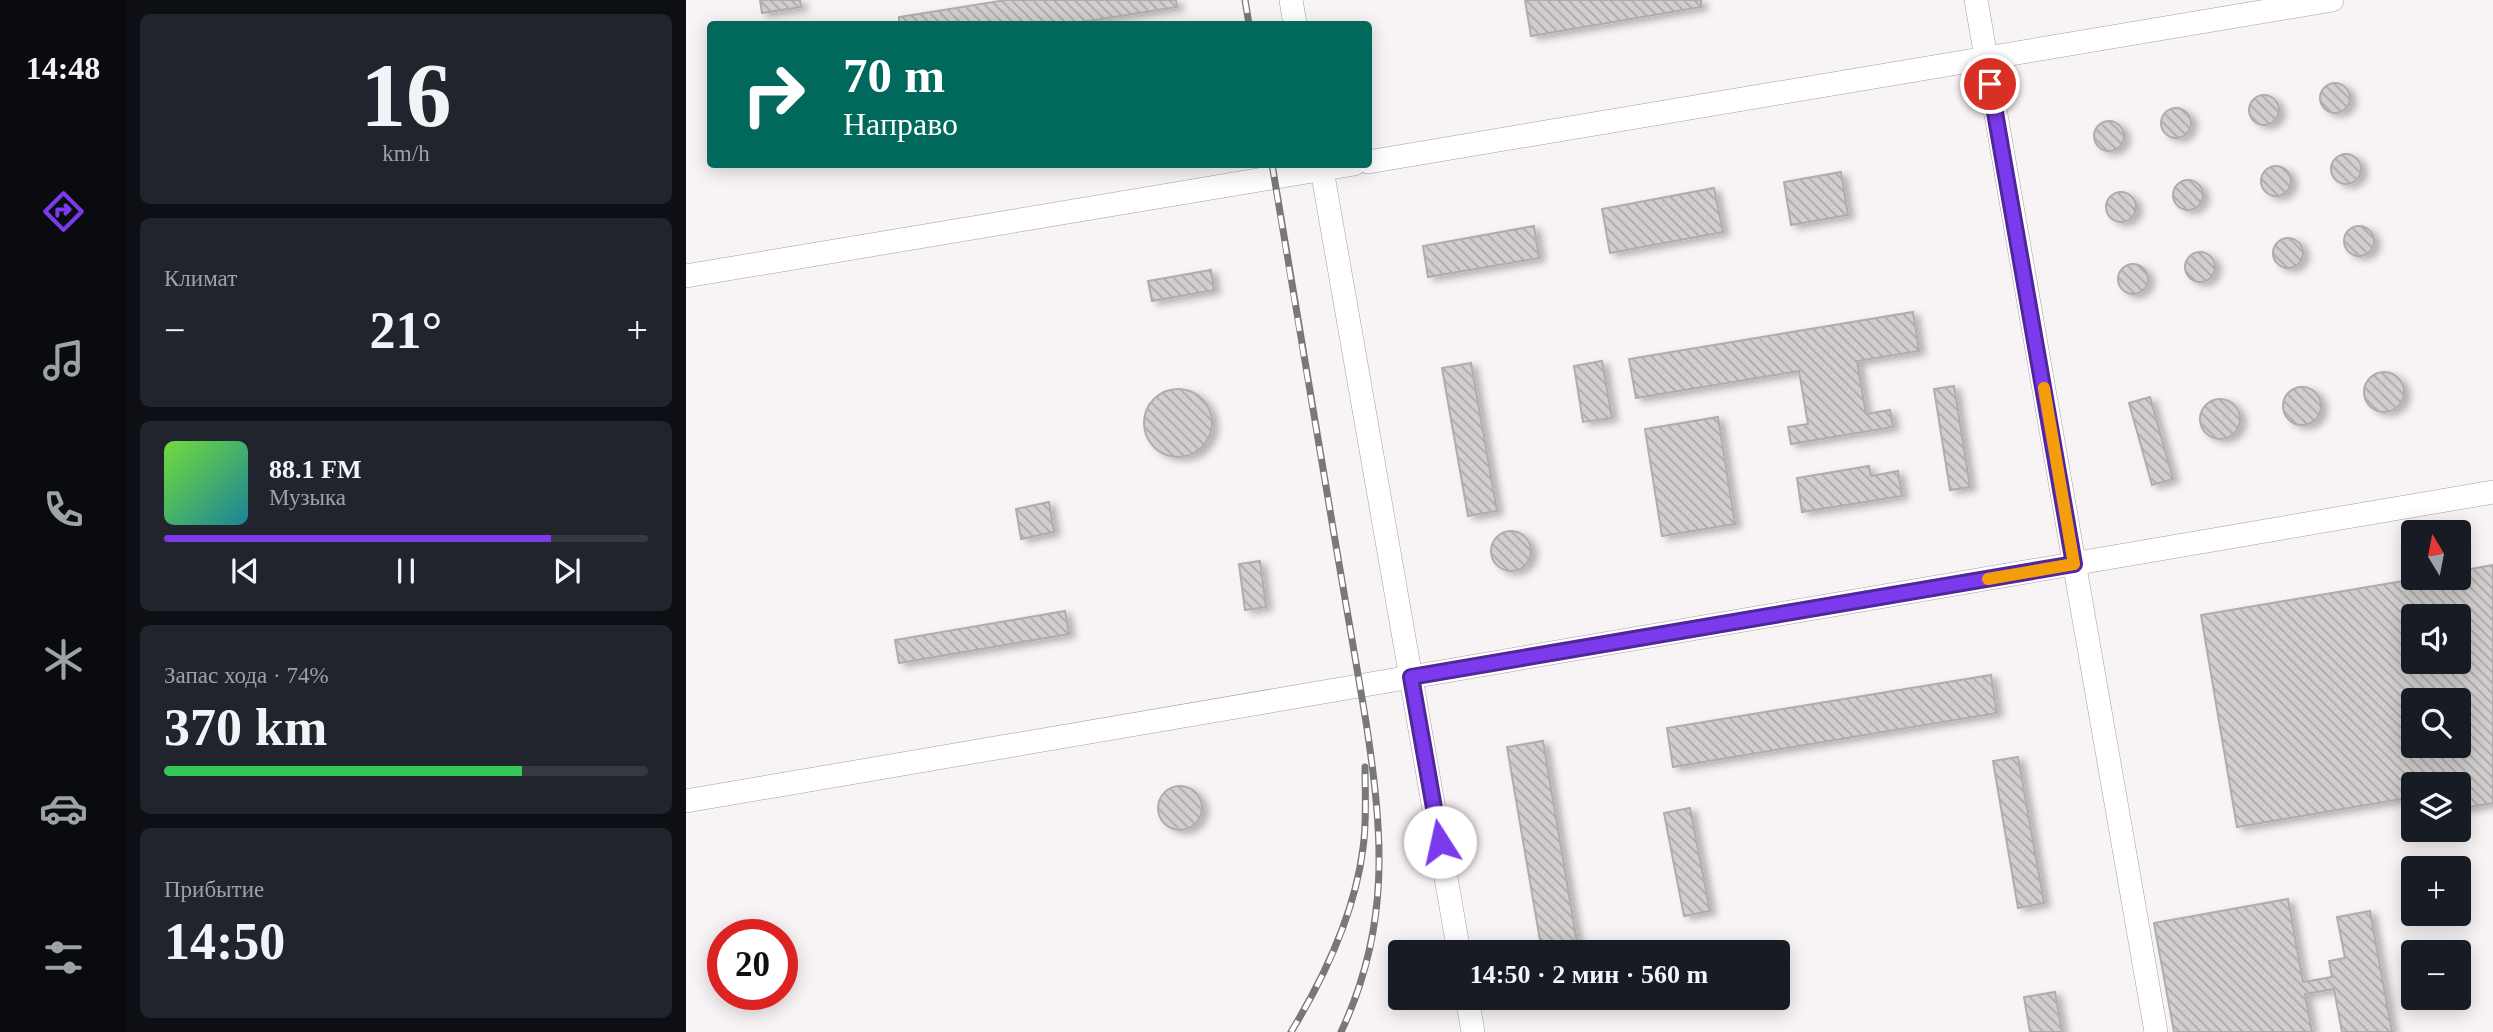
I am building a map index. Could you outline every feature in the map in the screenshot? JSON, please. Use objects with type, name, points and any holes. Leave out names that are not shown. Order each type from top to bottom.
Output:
[{"type":"lane","points":[[1291,0],[1294,21]]},
{"type":"lane","points":[[1976,0],[2157,1032]]},
{"type":"lane","points":[[1372,161],[2332,0]]},
{"type":"lane","points":[[686,276],[1316,168]]},
{"type":"lane","points":[[1322,168],[1457,940]]},
{"type":"lane","points":[[686,801],[2493,492]]},
{"type":"lane","points":[[1469,1010],[1473,1032]]},
{"type":"building","points":[[760,0],[800,0],[801,7],[762,13]]},
{"type":"building","points":[[1006,0],[1176,0],[1177,7],[1089,21],[899,21],[899,17]]},
{"type":"building","points":[[1525,0],[1701,0],[1701,7],[1531,36]]},
{"type":"building","points":[[2335,83],[2346,87],[2350,98],[2346,109],[2335,113],[2324,109],[2320,98],[2324,87]]},
{"type":"building","points":[[2264,95],[2270,96],[2278,104],[2278,116],[2270,124],[2264,125],[2258,124],[2250,116],[2249,110],[2250,104],[2258,96]]},
{"type":"building","points":[[2176,108],[2187,112],[2191,123],[2187,134],[2176,138],[2165,134],[2161,123],[2165,112]]},
{"type":"building","points":[[2109,121],[2115,122],[2123,130],[2123,142],[2115,150],[2109,151],[2103,150],[2095,142],[2094,136],[2095,130],[2103,122]]},
{"type":"building","points":[[2346,154],[2352,155],[2360,163],[2360,175],[2352,183],[2346,184],[2340,183],[2332,175],[2331,169],[2332,163],[2340,155]]},
{"type":"building","points":[[2276,166],[2282,167],[2290,175],[2290,187],[2282,195],[2276,196],[2270,195],[2262,187],[2261,181],[2262,175],[2270,167]]},
{"type":"building","points":[[1841,172],[1848,215],[1791,225],[1784,182]]},
{"type":"building","points":[[2188,180],[2194,181],[2202,189],[2202,201],[2194,209],[2188,210],[2182,209],[2174,201],[2173,195],[2174,189],[2182,181]]},
{"type":"building","points":[[1714,188],[1723,232],[1610,253],[1602,209]]},
{"type":"building","points":[[2121,192],[2132,196],[2136,207],[2132,218],[2121,222],[2110,218],[2106,207],[2110,196]]},
{"type":"building","points":[[1534,226],[1539,258],[1428,277],[1423,246]]},
{"type":"building","points":[[2359,226],[2370,230],[2374,241],[2370,252],[2359,256],[2348,252],[2344,241],[2348,230]]},
{"type":"building","points":[[2288,238],[2299,242],[2303,253],[2299,264],[2288,268],[2277,264],[2273,253],[2277,242]]},
{"type":"building","points":[[2200,252],[2206,253],[2214,261],[2214,273],[2206,281],[2200,282],[2194,281],[2186,273],[2185,267],[2186,261],[2194,253]]},
{"type":"building","points":[[2133,264],[2144,268],[2148,279],[2144,290],[2133,294],[2122,290],[2118,279],[2122,268]]},
{"type":"building","points":[[1211,270],[1214,290],[1152,301],[1148,281]]},
{"type":"building","points":[[1913,312],[1919,351],[1857,361],[1866,414],[1890,410],[1893,427],[1791,444],[1788,427],[1808,424],[1799,371],[1636,398],[1629,359]]},
{"type":"building","points":[[1602,361],[1612,418],[1583,422],[1574,366]]},
{"type":"building","points":[[1471,363],[1497,511],[1468,516],[1442,368]]},
{"type":"building","points":[[2384,372],[2398,378],[2404,392],[2398,406],[2384,412],[2370,406],[2364,392],[2370,378]]},
{"type":"building","points":[[1954,386],[1970,487],[1950,490],[1934,389]]},
{"type":"building","points":[[2302,387],[2316,392],[2321,406],[2316,420],[2302,425],[2288,420],[2283,406],[2288,392]]},
{"type":"building","points":[[1178,389],[1191,391],[1202,399],[1210,410],[1210,436],[1202,447],[1191,455],[1178,457],[1165,455],[1154,447],[1146,436],[1144,423],[1146,410],[1154,399],[1165,391]]},
{"type":"building","points":[[2150,397],[2173,479],[2152,485],[2129,403]]},
{"type":"building","points":[[2220,399],[2234,405],[2240,419],[2234,433],[2220,439],[2206,433],[2200,419],[2206,405]]},
{"type":"building","points":[[1718,417],[1735,524],[1662,536],[1645,429]]},
{"type":"building","points":[[1869,466],[1871,476],[1898,471],[1902,496],[1802,512],[1797,478]]},
{"type":"building","points":[[1049,502],[1054,532],[1021,539],[1016,509]]},
{"type":"building","points":[[1511,531],[1519,532],[1525,537],[1530,543],[1530,559],[1525,565],[1519,570],[1511,571],[1503,570],[1497,565],[1492,559],[1491,551],[1492,543],[1497,537],[1503,532]]},
{"type":"building","points":[[1260,561],[1266,607],[1245,610],[1239,564]]},
{"type":"building","points":[[2493,565],[2493,803],[2471,807],[2471,772],[2401,772],[2401,799],[2237,827],[2201,615],[2401,581],[2401,590],[2471,590],[2471,569]]},
{"type":"building","points":[[1065,611],[1069,634],[899,663],[895,640]]},
{"type":"building","points":[[1991,675],[1997,713],[1673,767],[1667,728]]},
{"type":"building","points":[[1543,741],[1577,940],[1540,940],[1507,747]]},
{"type":"building","points":[[2018,757],[2044,903],[2018,908],[1993,761]]},
{"type":"building","points":[[1180,786],[1195,793],[1202,808],[1195,823],[1180,830],[1165,823],[1158,808],[1165,793]]},
{"type":"building","points":[[1690,808],[1710,911],[1684,916],[1664,813]]},
{"type":"building","points":[[2288,899],[2303,982],[2332,977],[2329,961],[2345,958],[2337,917],[2370,911],[2392,1032],[2342,1032],[2334,989],[2305,994],[2312,1032],[2174,1032],[2154,923]]},
{"type":"building","points":[[2055,992],[2062,1032],[2030,1032],[2024,997]]},
{"type":"railway","points":[[1245,0],[1248,21]]},
{"type":"railway","points":[[1273,168],[1366,722],[1376,803],[1379,879],[1375,917],[1357,993],[1341,1032]]},
{"type":"railway","points":[[1291,1032],[1327,966],[1353,896],[1364,838],[1365,767]]},
{"type":"slow traffic","points":[[1988,579],[2074,564],[2044,388]]},
{"type":"route","points":[[1440,842],[1411,677],[2074,564],[1990,84]]}]
